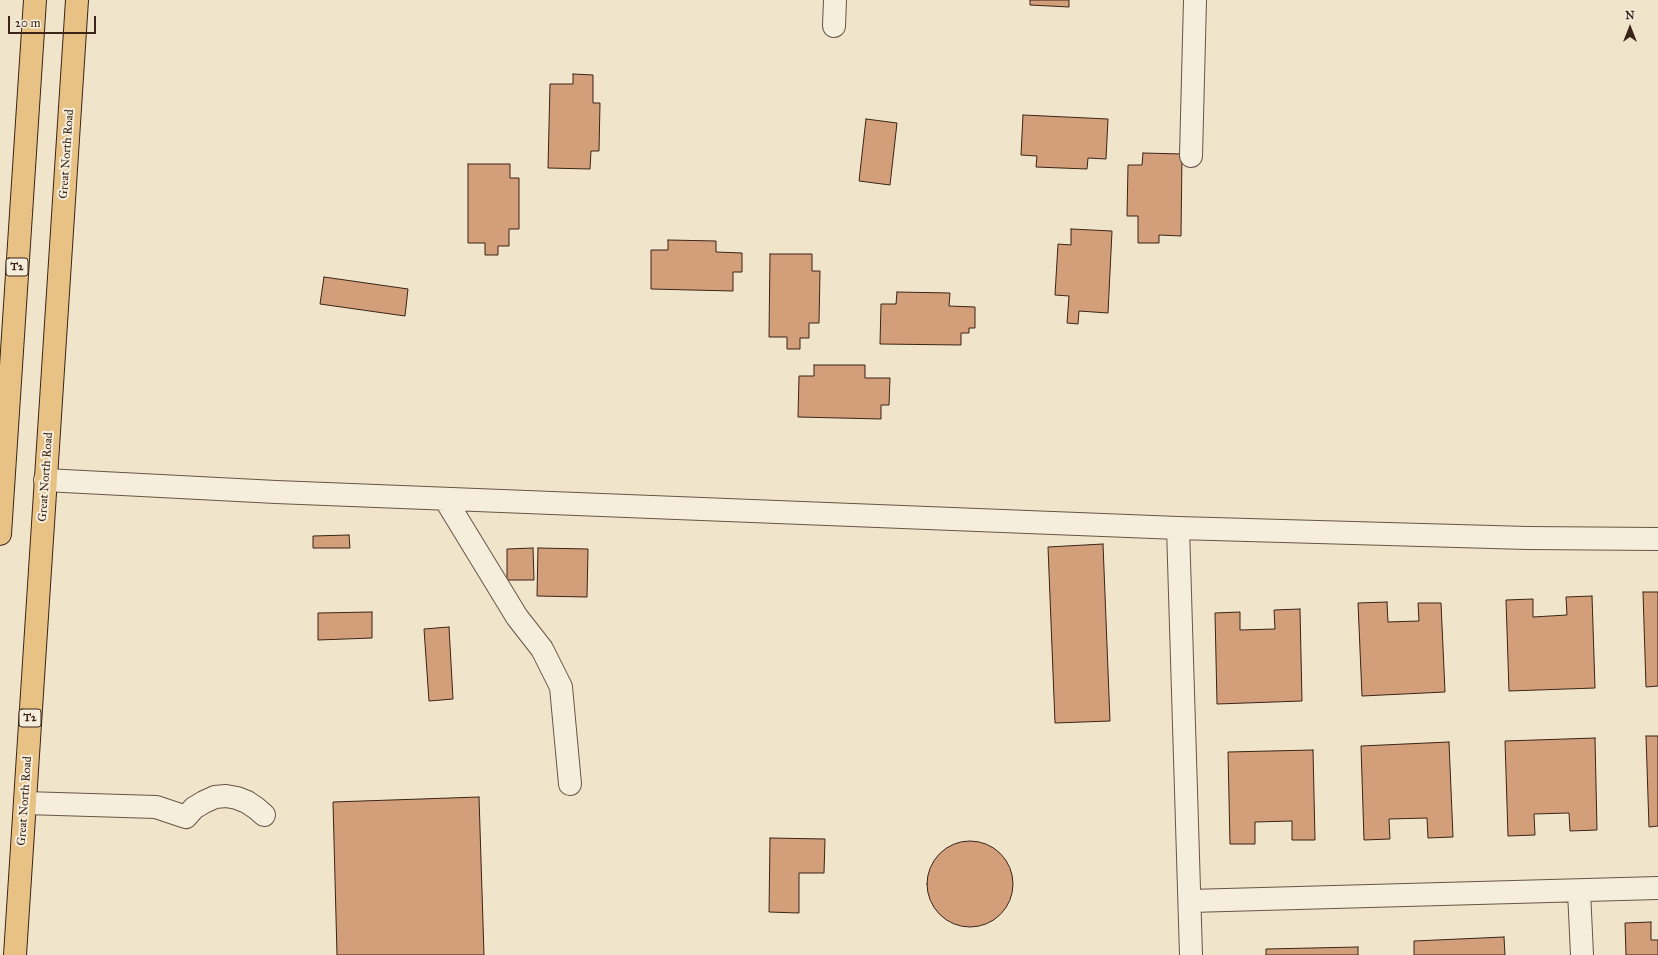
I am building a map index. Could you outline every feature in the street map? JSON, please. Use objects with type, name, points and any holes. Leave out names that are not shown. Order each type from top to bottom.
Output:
[{"type":"main road","name":"T2","points":[[0,534],[1,481],[35,0]]},
{"type":"main road","name":"Great North Road","points":[[16,955],[45,480],[77,0]]},
{"type":"street","points":[[834,26],[835,0]]},
{"type":"street","points":[[1191,156],[1195,0]]},
{"type":"street","points":[[45,480],[445,499],[1178,528],[1527,538],[1658,540]]},
{"type":"street","points":[[445,499],[517,617],[542,649],[560,687],[570,784]]},
{"type":"street","points":[[1178,528],[1191,955]]},
{"type":"street","points":[[25,803],[156,807],[186,817],[194,808],[204,802],[215,797],[226,796],[247,802],[264,815]]},
{"type":"street","points":[[1190,901],[1658,888]]},
{"type":"street","points":[[1579,891],[1582,955]]},
{"type":"building","points":[[1030,0],[1069,0],[1069,7],[1030,5]]},
{"type":"building","points":[[573,74],[593,75],[593,103],[600,103],[599,151],[591,151],[590,169],[548,168],[550,84],[573,84]]},
{"type":"building","points":[[1023,115],[1108,119],[1106,159],[1088,158],[1087,169],[1036,167],[1037,156],[1021,155]]},
{"type":"building","points":[[866,119],[897,123],[890,185],[859,181]]},
{"type":"building","points":[[1143,153],[1182,154],[1181,236],[1159,235],[1159,243],[1138,243],[1138,216],[1127,216],[1128,165],[1142,165]]},
{"type":"building","points":[[468,164],[510,164],[510,178],[519,178],[519,229],[509,229],[509,246],[498,246],[498,255],[485,255],[485,243],[468,243]]},
{"type":"building","points":[[1071,229],[1112,231],[1108,313],[1079,311],[1078,324],[1067,323],[1069,296],[1055,295],[1058,244],[1071,245]]},
{"type":"building","points":[[668,240],[716,241],[716,252],[742,253],[742,272],[733,272],[733,291],[651,289],[651,250],[668,250]]},
{"type":"building","points":[[770,254],[812,254],[812,271],[820,271],[819,323],[809,323],[809,338],[800,338],[800,349],[787,349],[787,337],[769,337]]},
{"type":"building","points":[[324,277],[408,289],[405,316],[320,304]]},
{"type":"building","points":[[897,292],[950,293],[949,306],[975,307],[975,328],[969,328],[969,333],[961,333],[961,345],[880,344],[881,304],[896,304]]},
{"type":"building","points":[[814,365],[865,365],[865,378],[890,378],[889,405],[881,405],[881,419],[798,417],[799,376],[814,376]]},
{"type":"building","points":[[349,535],[350,548],[313,548],[313,536]]},
{"type":"building","points":[[1103,544],[1110,721],[1055,723],[1048,547]]},
{"type":"building","points":[[533,548],[534,580],[507,580],[507,549]]},
{"type":"building","points":[[538,548],[588,549],[587,597],[537,596]]},
{"type":"building","points":[[1643,592],[1658,592],[1658,686],[1646,687]]},
{"type":"building","points":[[1592,596],[1595,688],[1509,691],[1506,600],[1533,599],[1533,617],[1567,615],[1566,597]]},
{"type":"building","points":[[1387,602],[1388,622],[1419,621],[1418,603],[1441,603],[1445,692],[1362,696],[1358,603]]},
{"type":"building","points":[[1300,609],[1302,701],[1217,704],[1215,613],[1240,612],[1240,630],[1275,629],[1274,610]]},
{"type":"building","points":[[372,612],[372,638],[318,640],[318,613]]},
{"type":"building","points":[[449,627],[453,699],[429,701],[424,629]]},
{"type":"building","points":[[1646,736],[1658,736],[1658,826],[1649,827]]},
{"type":"building","points":[[1595,738],[1597,830],[1570,831],[1569,813],[1534,814],[1535,835],[1508,836],[1505,741]]},
{"type":"building","points":[[1449,742],[1453,837],[1428,838],[1427,818],[1389,819],[1390,839],[1364,840],[1361,746]]},
{"type":"building","points":[[1313,750],[1315,840],[1292,840],[1292,821],[1255,822],[1255,844],[1230,844],[1228,752]]},
{"type":"building","points":[[479,797],[484,955],[337,955],[333,802]]},
{"type":"building","points":[[770,838],[825,839],[824,873],[799,873],[799,913],[769,912]]},
{"type":"building","points":[[970,841],[986,845],[1000,854],[1009,868],[1013,884],[1009,900],[1000,914],[986,923],[970,927],[954,923],[940,914],[931,900],[927,884],[931,868],[940,854],[954,845]]},
{"type":"building","points":[[1651,922],[1651,940],[1658,940],[1658,955],[1626,955],[1625,923]]},
{"type":"building","points":[[1504,937],[1505,955],[1414,955],[1414,941]]},
{"type":"building","points":[[1358,947],[1358,955],[1266,955],[1266,949]]}]
